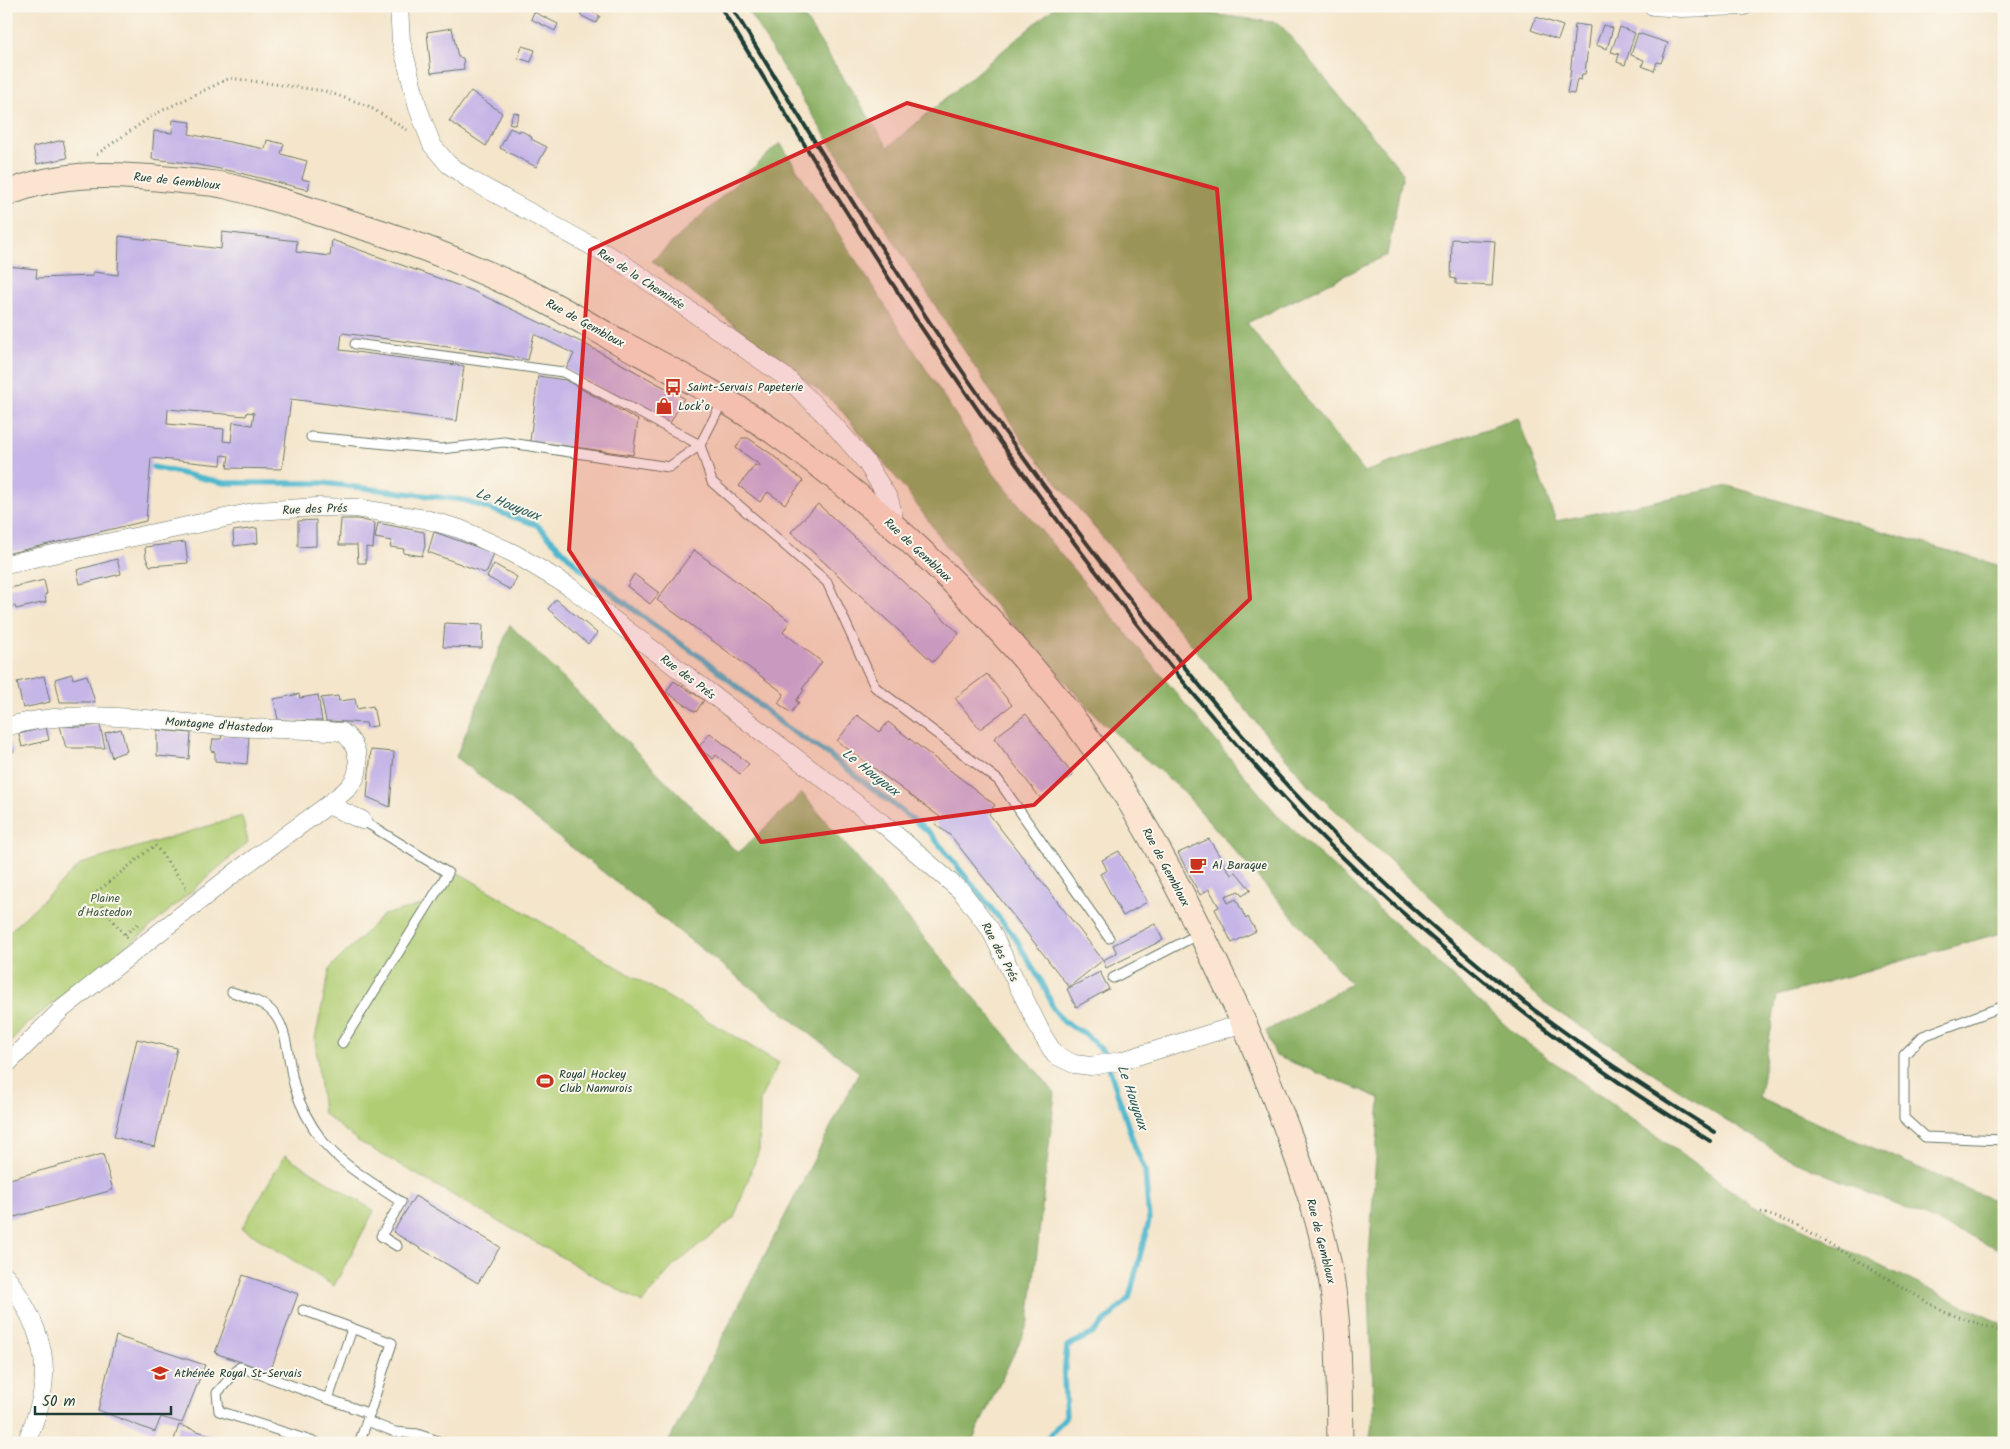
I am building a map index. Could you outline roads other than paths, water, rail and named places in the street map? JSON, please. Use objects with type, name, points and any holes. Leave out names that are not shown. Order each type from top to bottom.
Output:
[{"type":"main road","name":"Rue de Gembloux","points":[[6,194],[20,188],[64,177],[131,176],[224,185],[398,237],[526,292],[724,399],[779,435],[893,526],[986,614],[1058,698],[1105,763],[1126,796],[1201,933],[1244,1023],[1302,1172],[1320,1230],[1333,1289],[1340,1443]]},
{"type":"street","name":"Rue de la Cheminée","points":[[399,6],[402,41],[418,108],[432,145],[448,164],[469,179],[619,261],[788,379],[828,418],[866,462],[889,499],[893,513],[893,526]]},
{"type":"street","points":[[1653,6],[1682,8],[1744,6]]},
{"type":"street","name":"Rue des Prés","points":[[6,564],[258,511],[317,507],[356,508],[425,519],[460,529],[513,553],[570,587],[882,823],[962,892],[990,930],[1043,1036],[1055,1055],[1074,1064],[1091,1066],[1121,1061],[1244,1023]]},
{"type":"street","name":"Montagne d'Hastedon","points":[[6,727],[29,720],[98,716],[240,728],[342,732],[350,737],[355,744],[358,769],[350,786],[328,805],[241,868],[62,1009],[6,1065]]},
{"type":"street","points":[[328,805],[362,820]]},
{"type":"street","points":[[6,1276],[16,1290],[36,1329],[42,1345],[45,1363],[39,1406],[26,1443]]},
{"type":"lane","points":[[355,344],[562,372],[700,446],[712,482],[827,582],[875,687],[998,780],[1110,938]]},
{"type":"lane","points":[[311,437],[441,449],[504,442],[668,467],[700,446],[724,399]]},
{"type":"lane","points":[[342,1043],[448,873],[362,820]]},
{"type":"lane","points":[[1113,978],[1201,933]]},
{"type":"lane","points":[[232,992],[258,1002],[274,1013],[281,1024],[295,1088],[308,1119],[321,1139],[352,1169],[401,1202],[381,1236],[397,1246]]},
{"type":"lane","points":[[2004,1006],[1923,1036],[1904,1055],[1904,1118],[1925,1137],[2004,1140]]},
{"type":"lane","points":[[303,1310],[392,1343],[359,1443]]},
{"type":"lane","points":[[328,1399],[352,1329]]},
{"type":"lane","points":[[317,1443],[219,1411],[217,1393],[240,1367],[328,1399],[395,1432],[444,1443]]},
{"type":"waterway","name":"Le Houyoux","points":[[153,467],[224,483],[323,483],[463,500],[537,525],[582,570],[654,625],[705,660],[787,728],[828,754],[930,833],[1014,936],[1046,990],[1053,1008],[1064,1022],[1084,1033],[1104,1052],[1135,1147],[1145,1170],[1149,1221],[1129,1298],[1092,1334],[1067,1346],[1064,1376],[1066,1416],[1044,1443]]},
{"type":"railway","points":[[720,6],[880,265],[985,420],[1060,525],[1139,627],[1271,784],[1358,872],[1453,956],[1586,1059],[1642,1098],[1710,1141]]},
{"type":"railway","points":[[731,6],[888,258],[991,413],[1121,588],[1253,748],[1337,837],[1406,903],[1469,957],[1533,1009],[1577,1041],[1645,1088],[1715,1132]]},
{"type":"place","name":"Saint-Servais Papeterie","points":[[673,387]]},
{"type":"place","name":"Lock’o","points":[[664,406]]},
{"type":"place","name":"Al Baraque","points":[[1198,865]]},
{"type":"place","name":"Royal Hockey Club Namurois","points":[[545,1081]]},
{"type":"place","name":"Athénée Royal St-Servais","points":[[160,1373]]},
{"type":"park label","name":"Plaine d'Hastedon","points":[[105,905]]}]
